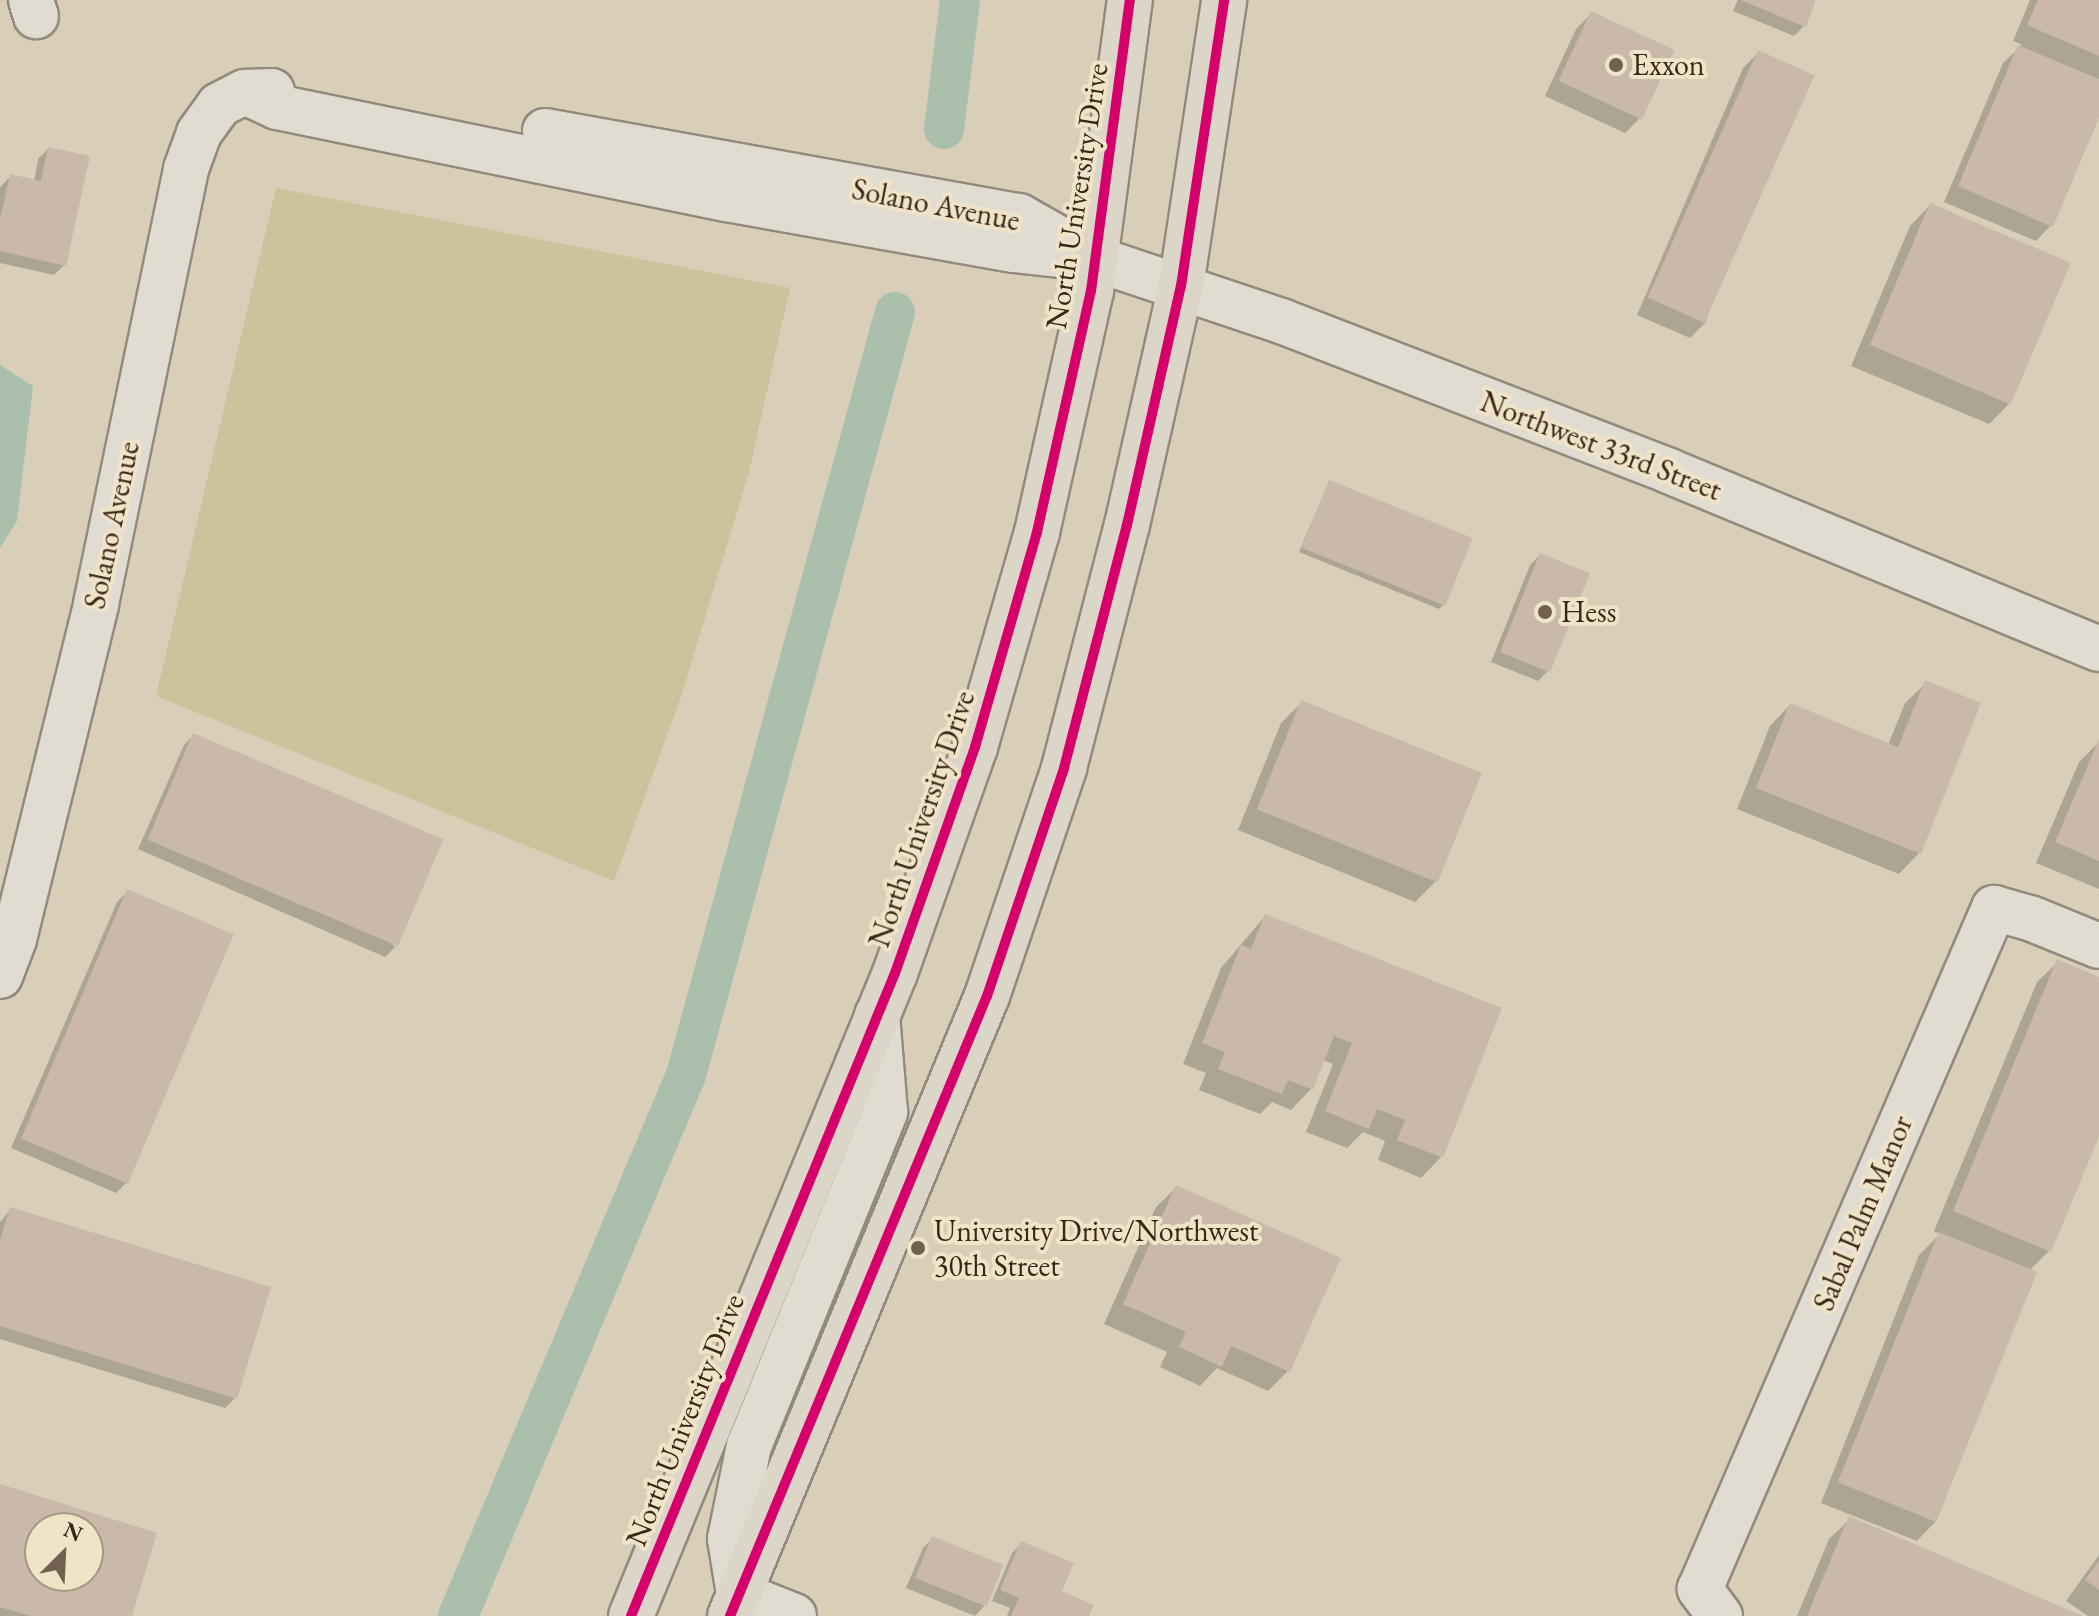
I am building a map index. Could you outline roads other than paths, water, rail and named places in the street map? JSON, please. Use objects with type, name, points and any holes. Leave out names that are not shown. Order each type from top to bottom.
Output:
[{"type":"main road","name":"North University Drive","points":[[635,1613],[877,1015],[979,732],[1037,532],[1096,259],[1130,0]]},
{"type":"main road","points":[[735,1605],[987,996],[1064,768],[1127,525],[1181,286],[1224,0]]},
{"type":"street","name":"Solano Avenue","points":[[0,976],[14,939],[96,604],[186,169],[199,133],[219,105],[245,92],[325,89],[733,167],[1019,216],[1096,259]]},
{"type":"street","name":"Northwest 33rd Street","points":[[1096,259],[1181,286],[1669,471],[2099,649]]},
{"type":"street","name":"Sabal Palm Manor","points":[[1720,1616],[1700,1589],[1994,908],[2030,918],[2099,946]]},
{"type":"street","points":[[794,1616],[735,1605],[730,1539],[749,1446],[885,1112],[877,1015]]},
{"type":"waterway","points":[[944,129],[960,0]]},
{"type":"waterway","points":[[458,1616],[686,1075],[895,312]]},
{"type":"place","name":"Exxon","points":[[1616,65]]},
{"type":"place","name":"Hess","points":[[1545,612]]},
{"type":"place","name":"University Drive/Northwest 30th Street","points":[[918,1248]]}]
